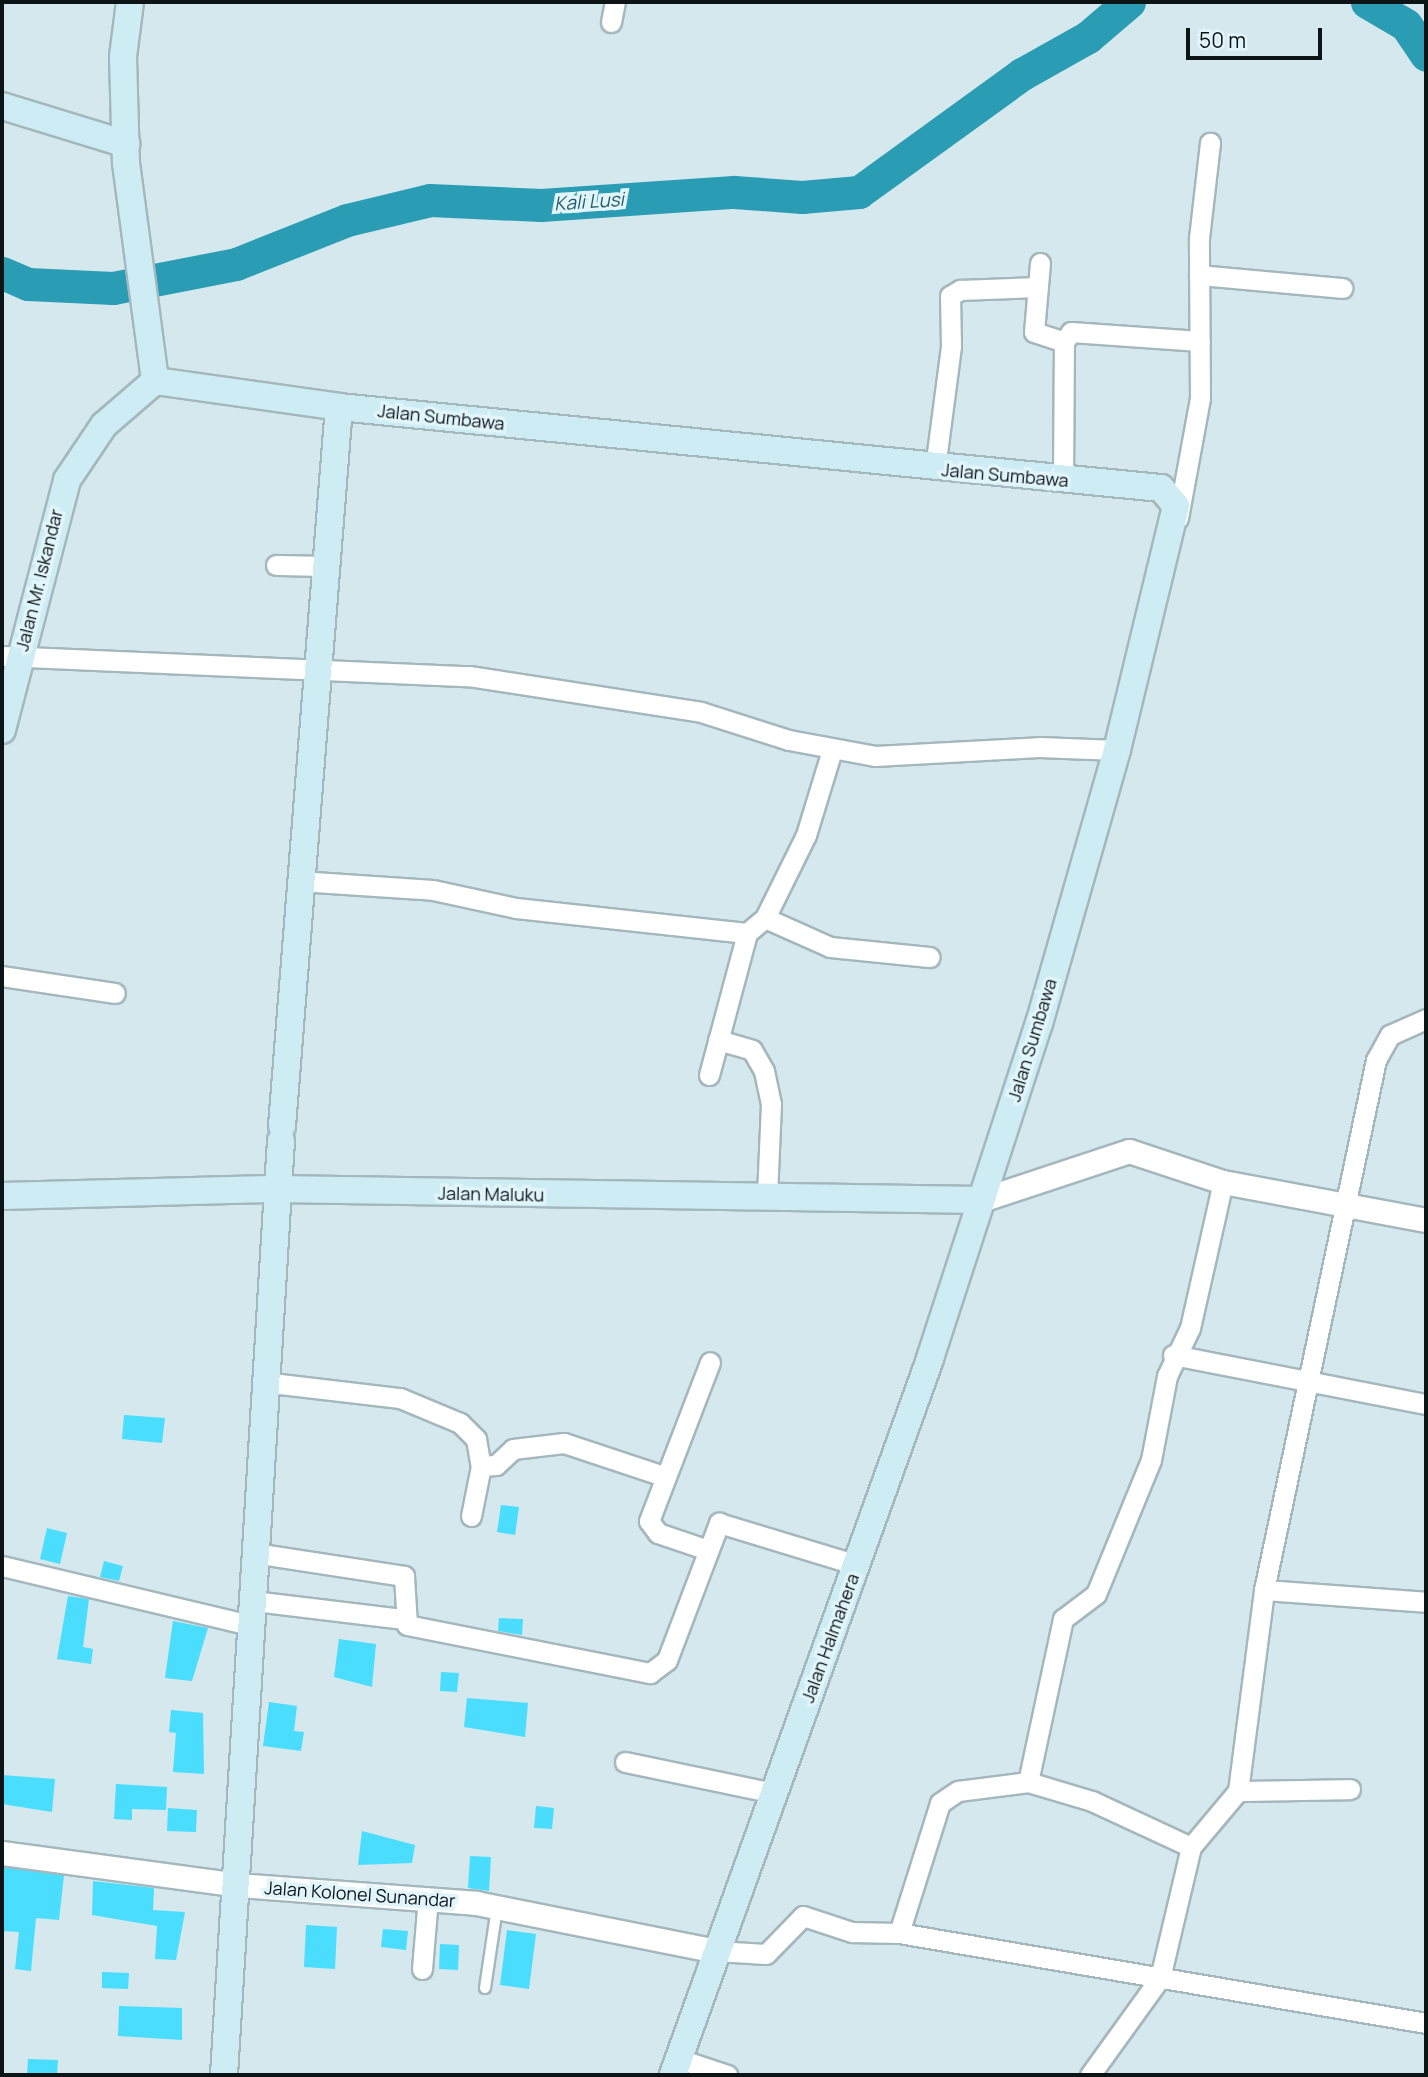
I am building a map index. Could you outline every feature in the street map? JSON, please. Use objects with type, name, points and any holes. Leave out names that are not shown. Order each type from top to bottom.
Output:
[{"type":"main road","points":[[131,3],[123,57],[126,154],[155,381]]},
{"type":"main road","points":[[2,107],[126,154]]},
{"type":"main road","name":"Jalan Sumbawa","points":[[155,381],[339,407],[935,468],[1161,488],[1173,498],[1178,519],[1116,750],[981,1199]]},
{"type":"main road","name":"Jalan Mr. Iskandar","points":[[2,730],[11,656],[67,480],[104,425],[155,381]]},
{"type":"main road","points":[[223,2075],[238,1885],[254,1613],[254,1553],[263,1382],[299,881],[328,566],[339,407]]},
{"type":"main road","name":"Jalan Maluku","points":[[2,1196],[278,1189],[981,1199]]},
{"type":"main road","name":"Jalan Halmahera","points":[[676,2067],[856,1566],[981,1199]]},
{"type":"street","points":[[611,22],[615,2]]},
{"type":"street","points":[[1178,519],[1200,398],[1199,275],[1210,143]]},
{"type":"street","points":[[1040,264],[1034,332],[1064,342]]},
{"type":"street","points":[[1199,275],[1342,288]]},
{"type":"street","points":[[935,468],[951,346],[950,296],[960,290],[1038,287]]},
{"type":"street","points":[[1064,342],[1083,330],[1200,341]]},
{"type":"street","points":[[1063,480],[1064,342]]},
{"type":"street","points":[[276,565],[328,566]]},
{"type":"street","points":[[11,656],[317,665],[600,694],[701,712],[832,751],[875,756],[1039,747],[1116,750]]},
{"type":"street","points":[[709,1076],[747,933],[765,918],[806,835],[832,751]]},
{"type":"street","points":[[299,881],[433,890],[516,908],[747,933]]},
{"type":"street","points":[[765,918],[831,947],[929,957]]},
{"type":"street","points":[[2,976],[115,993]]},
{"type":"street","points":[[1090,2075],[1160,1978],[1191,1847],[1238,1791],[1264,1590],[1383,1041],[1426,1019]]},
{"type":"street","points":[[718,1040],[752,1050],[764,1071],[771,1104],[767,1197]]},
{"type":"street","points":[[981,1199],[1129,1151],[1223,1182],[1426,1220]]},
{"type":"street","points":[[1028,1782],[1063,1619],[1096,1594],[1117,1549],[1151,1460],[1173,1355],[1190,1328],[1223,1182]]},
{"type":"street","points":[[1173,1355],[1426,1404]]},
{"type":"street","points":[[705,1549],[652,1529],[663,1476],[710,1362]]},
{"type":"street","points":[[263,1382],[423,1405],[472,1433],[481,1466],[471,1516]]},
{"type":"street","points":[[481,1466],[496,1465],[513,1449],[552,1443],[663,1476]]},
{"type":"street","points":[[2,1566],[254,1613],[403,1619],[505,1647],[657,1672],[667,1660],[711,1530],[725,1523],[856,1566]]},
{"type":"street","points":[[254,1553],[404,1576],[403,1619]]},
{"type":"street","points":[[1264,1590],[1426,1602]]},
{"type":"street","points":[[625,1762],[773,1793]]},
{"type":"street","points":[[899,1933],[940,1803],[958,1791],[1028,1782],[1092,1801],[1191,1847]]},
{"type":"street","points":[[1238,1791],[1350,1789]]},
{"type":"street","name":"Jalan Kolonel Sunandar","points":[[2,1853],[238,1885],[428,1898],[497,1907],[716,1951]]},
{"type":"street","points":[[422,1969],[428,1898]]},
{"type":"street","points":[[716,1951],[766,1954],[803,1916],[852,1932],[899,1933],[1426,2023]]},
{"type":"street","points":[[676,2067],[727,2075]]},
{"type":"lane","points":[[485,1987],[497,1907]]},
{"type":"building","points":[[124,1415],[165,1418],[162,1443],[122,1439]]},
{"type":"building","points":[[501,1505],[519,1507],[515,1535],[497,1532]]},
{"type":"building","points":[[47,1528],[67,1533],[60,1564],[40,1559]]},
{"type":"building","points":[[104,1561],[123,1566],[119,1581],[100,1577]]},
{"type":"building","points":[[68,1596],[89,1599],[83,1647],[93,1649],[91,1664],[57,1659]]},
{"type":"building","points":[[499,1618],[523,1619],[522,1635],[498,1631]]},
{"type":"building","points":[[173,1621],[208,1628],[192,1681],[165,1678]]},
{"type":"building","points":[[339,1639],[376,1644],[372,1687],[334,1677]]},
{"type":"building","points":[[441,1672],[459,1673],[457,1692],[440,1691]]},
{"type":"building","points":[[467,1698],[528,1703],[525,1737],[464,1727]]},
{"type":"building","points":[[269,1702],[297,1706],[294,1731],[304,1732],[301,1751],[263,1746]]},
{"type":"building","points":[[171,1710],[203,1713],[204,1774],[173,1772],[176,1733],[169,1732]]},
{"type":"building","points":[[2,1775],[55,1779],[52,1812],[2,1804]]},
{"type":"building","points":[[116,1784],[167,1787],[166,1810],[132,1809],[132,1820],[114,1819]]},
{"type":"building","points":[[536,1806],[554,1808],[552,1829],[534,1828]]},
{"type":"building","points":[[168,1808],[197,1810],[196,1832],[167,1831]]},
{"type":"building","points":[[362,1831],[415,1845],[412,1863],[358,1865]]},
{"type":"building","points":[[470,1856],[491,1857],[489,1891],[468,1888]]},
{"type":"building","points":[[2,1867],[64,1875],[59,1920],[36,1918],[31,1971],[15,1969],[19,1932],[2,1931]]},
{"type":"building","points":[[93,1881],[154,1888],[153,1910],[185,1912],[176,1960],[155,1959],[157,1926],[92,1915]]},
{"type":"building","points":[[306,1925],[337,1927],[335,1969],[304,1967]]},
{"type":"building","points":[[383,1929],[408,1931],[406,1950],[381,1947]]},
{"type":"building","points":[[507,1930],[536,1934],[529,1989],[500,1985]]},
{"type":"building","points":[[440,1944],[459,1945],[458,1970],[439,1969]]},
{"type":"building","points":[[102,1972],[129,1973],[128,1989],[102,1988]]},
{"type":"building","points":[[119,2006],[182,2008],[182,2040],[118,2036]]},
{"type":"building","points":[[28,2059],[58,2060],[57,2075],[27,2075]]},
{"type":"waterway","name":"Kali Lusi","points":[[2,273],[28,284],[113,288],[236,264],[347,220],[430,200],[541,205],[734,192],[802,197],[859,192],[1022,74],[1088,37],[1129,2]]},
{"type":"waterway","name":"Kali Lusi","points":[[1367,2],[1406,25],[1426,55]]}]
